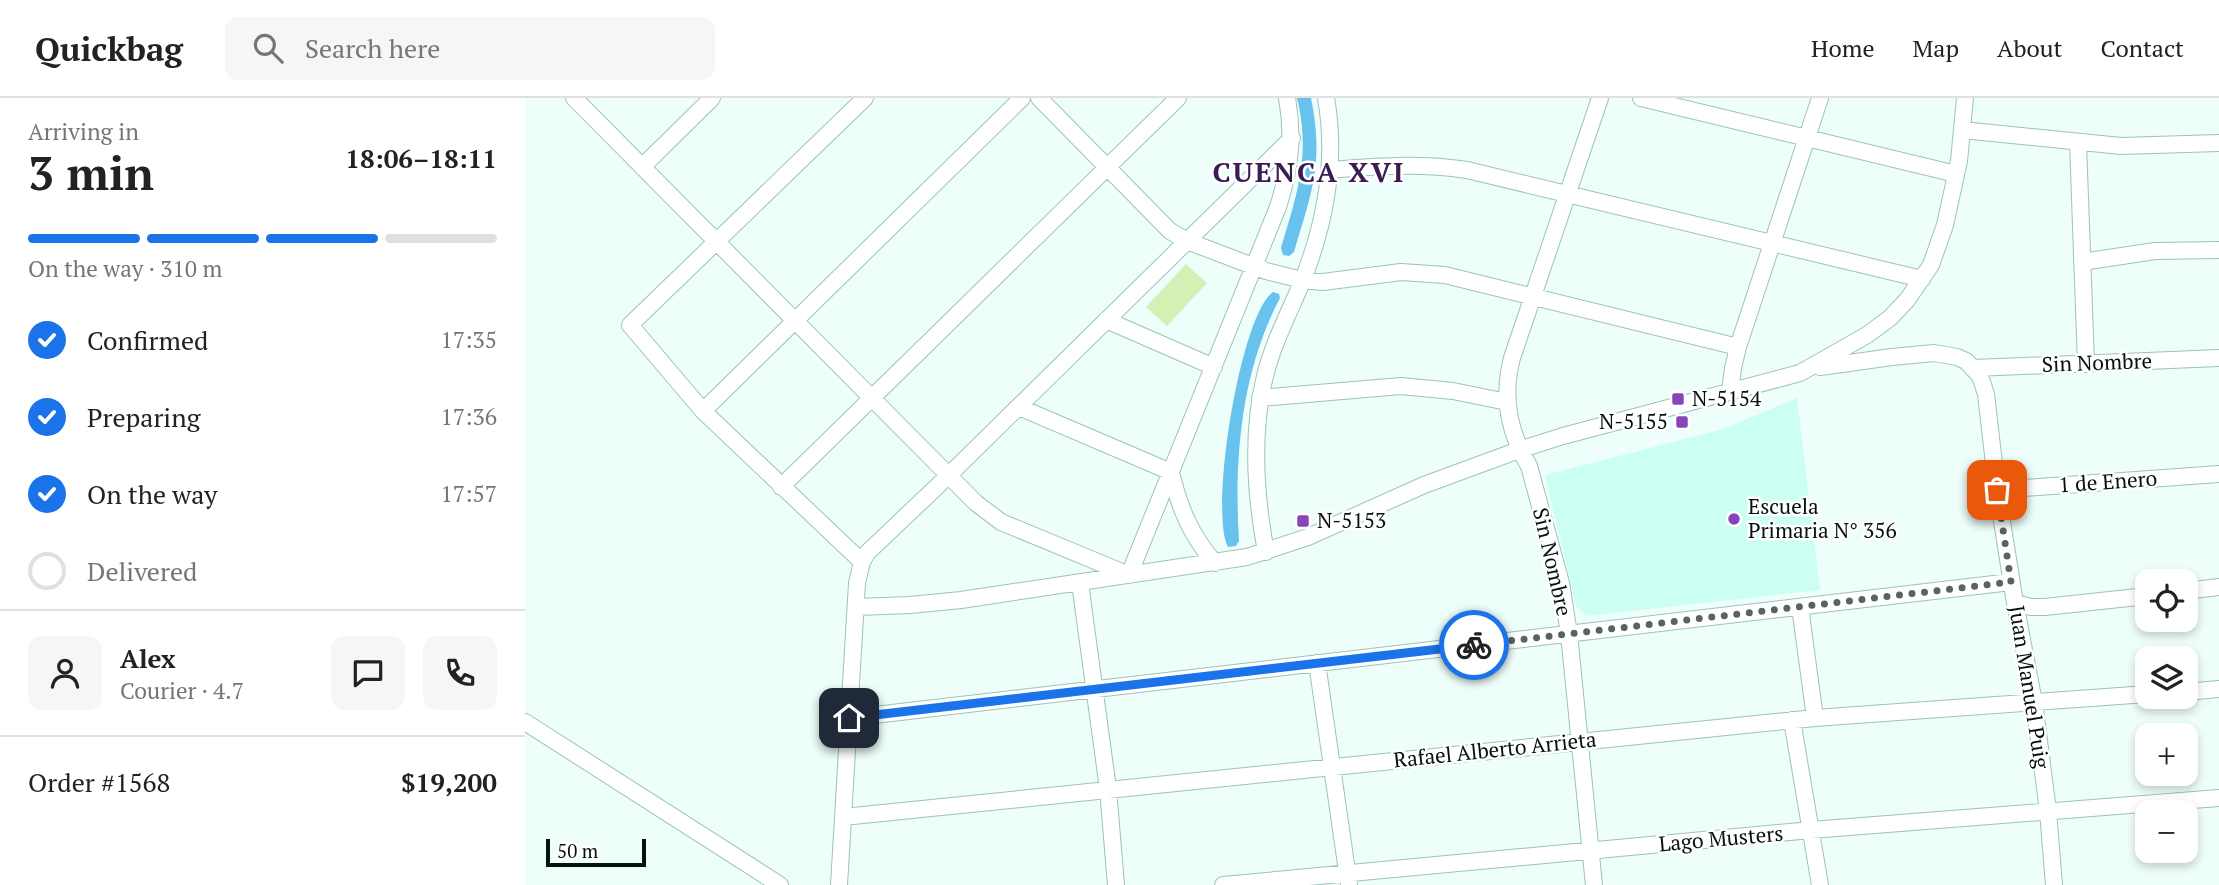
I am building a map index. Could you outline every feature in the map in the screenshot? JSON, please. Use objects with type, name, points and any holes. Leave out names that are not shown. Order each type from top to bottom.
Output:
[{"type":"street","points":[[574,98],[976,503],[1001,522],[1129,575]]},
{"type":"street","points":[[643,166],[712,98]]},
{"type":"street","points":[[862,562],[703,411],[630,325],[865,98]]},
{"type":"street","points":[[703,411],[1022,98]]},
{"type":"street","points":[[1039,98],[1163,224],[1187,241],[1255,267],[1303,280],[1323,282],[1379,274],[1422,272],[1466,279],[1738,347]]},
{"type":"street","points":[[781,487],[1178,98]]},
{"type":"street","points":[[1129,575],[1255,267],[1286,181],[1291,138],[1287,98]]},
{"type":"street","points":[[1266,552],[1259,514],[1257,480],[1256,444],[1260,398],[1272,354],[1303,280],[1322,217],[1330,170],[1330,121],[1326,98]]},
{"type":"street","points":[[1260,398],[1401,386],[1454,391],[1507,402],[1509,372],[1600,98]]},
{"type":"street","points":[[1641,98],[1956,174]]},
{"type":"street","points":[[1730,391],[1738,347],[1820,98]]},
{"type":"street","points":[[856,607],[934,603],[1215,563],[1266,552],[1308,537],[1443,477],[1520,450],[1800,373],[1878,326],[1907,300],[1922,279],[1939,246],[1956,174],[1965,98]]},
{"type":"street","points":[[1962,130],[2122,146],[2219,143]]},
{"type":"street","points":[[839,885],[857,583],[862,562],[873,546],[1019,407],[1291,138]]},
{"type":"street","points":[[2078,143],[2086,364]]},
{"type":"street","points":[[1330,170],[1395,165],[1442,166],[1494,175],[1922,279]]},
{"type":"street","points":[[2082,262],[2155,251],[2219,250]]},
{"type":"street","points":[[1106,320],[1214,367]]},
{"type":"street","name":"Sin Nombre","points":[[1800,373],[1854,362],[1934,353],[1957,357],[1974,368],[2219,358]]},
{"type":"street","points":[[1974,368],[1986,394],[1997,490]]},
{"type":"street","name":"Sin Nombre","points":[[1507,402],[1520,450],[1529,466],[1560,583],[1569,634],[1594,885]]},
{"type":"street","points":[[1019,407],[1171,472]]},
{"type":"street","points":[[1171,472],[1187,523],[1215,563]]},
{"type":"street","name":"1 de Enero","points":[[1997,490],[2219,474]]},
{"type":"street","name":"Juan Manuel Puig","points":[[1997,490],[2034,702],[2054,885]]},
{"type":"street","points":[[849,718],[2011,582]]},
{"type":"street","points":[[1080,583],[1108,789],[1116,885]]},
{"type":"street","points":[[2198,590],[2219,587]]},
{"type":"street","points":[[2015,603],[2045,607],[2135,597]]},
{"type":"street","points":[[1800,607],[1815,718]]},
{"type":"street","points":[[1317,663],[1348,879]]},
{"type":"street","points":[[2198,691],[2219,690]]},
{"type":"street","name":"Rafael Alberto Arrieta","points":[[843,817],[1792,720],[2135,695]]},
{"type":"street","points":[[1792,720],[1821,885]]},
{"type":"street","points":[[525,722],[780,885]]},
{"type":"street","name":"Lago Musters","points":[[1223,885],[1348,879],[1591,851],[2219,798]]},
{"type":"shaded area","name":"Escuela Primaria N° 356","points":[[1797,398],[1820,590],[1587,616],[1576,606],[1545,475],[1723,429]]},
{"type":"green space","points":[[1186,264],[1207,283],[1167,326],[1146,307]]},
{"type":"water","points":[[1297,98],[1311,98],[1315,121],[1316,159],[1306,212],[1294,252],[1289,256],[1283,255],[1281,248],[1297,192],[1302,156],[1303,138]]},
{"type":"water","points":[[1273,292],[1279,294],[1280,298],[1256,356],[1243,417],[1238,479],[1239,541],[1236,546],[1228,547],[1223,527],[1222,496],[1231,415],[1249,337],[1261,308]]},
{"type":"way so far","points":[[1474,645],[2011,582],[1997,490]]},
{"type":"place","name":"N-5154","points":[[1678,399]]},
{"type":"place","name":"N-5155","points":[[1682,422]]},
{"type":"place","name":"Escuela Primaria N° 356","points":[[1734,519]]},
{"type":"place","name":"N-5153","points":[[1303,521]]},
{"type":"district","name":"CUENCA XVI","points":[[1309,172]]},
{"type":"route","points":[[849,718],[1474,645]]}]
